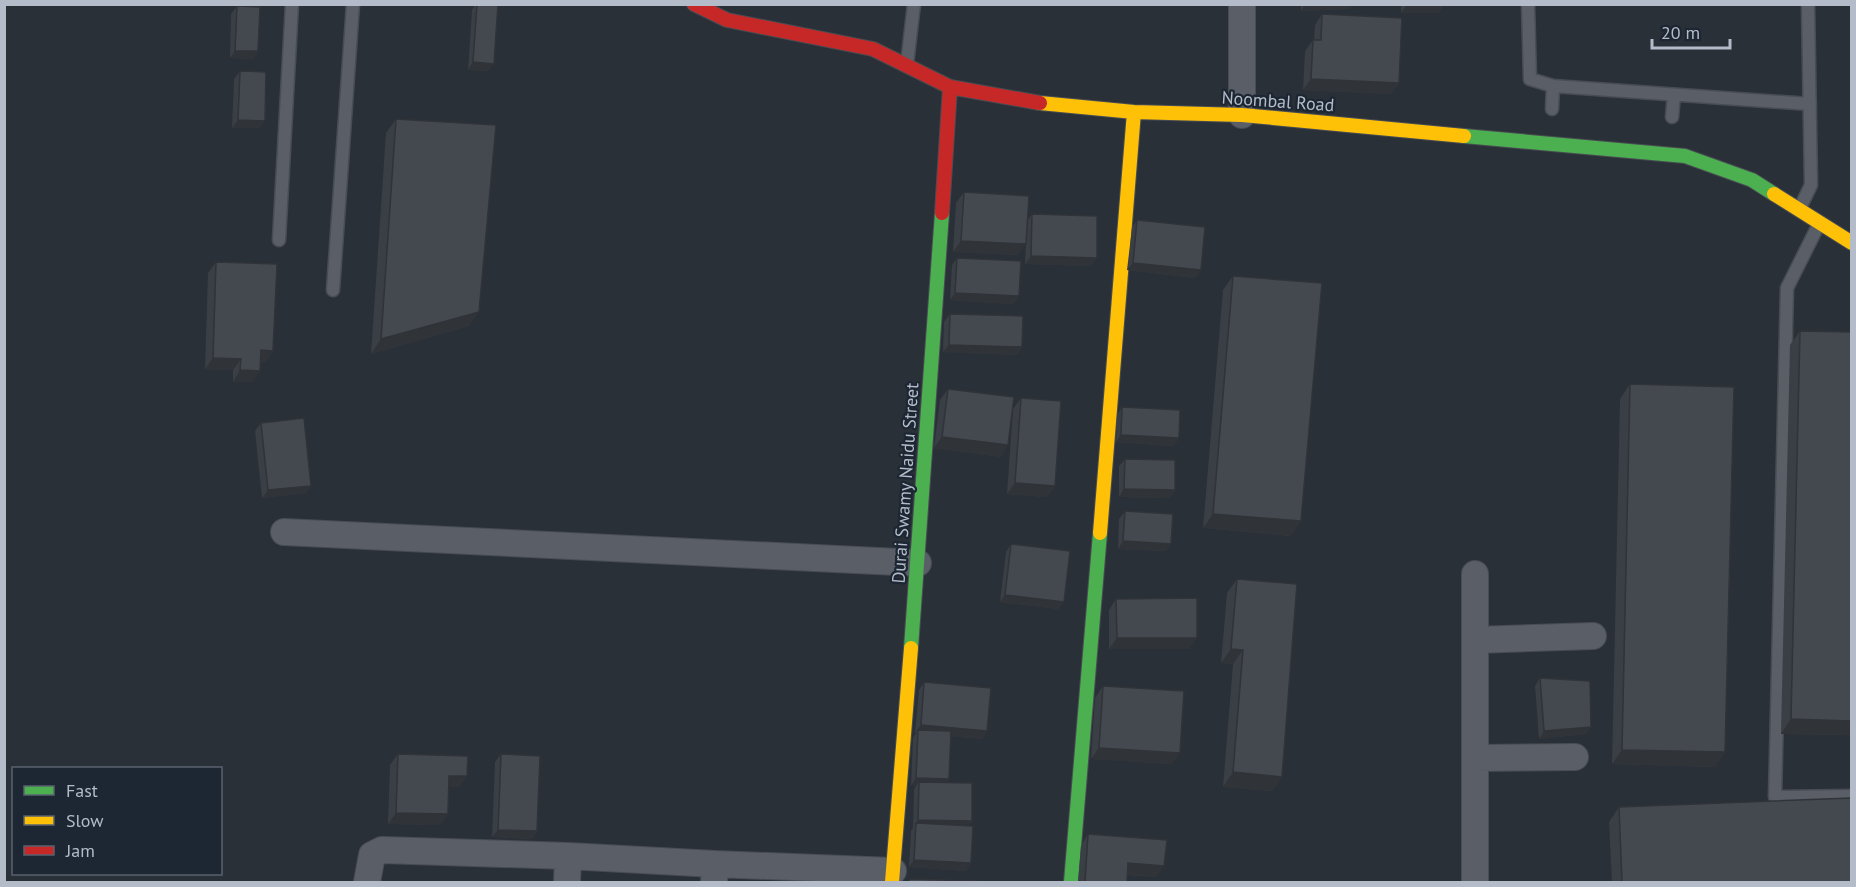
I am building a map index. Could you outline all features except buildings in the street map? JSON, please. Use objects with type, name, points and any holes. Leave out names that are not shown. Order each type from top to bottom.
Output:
[{"type":"street","name":"Noombal Road","points":[[694,4],[727,20],[873,49],[950,87],[1014,100],[1134,112],[1242,116],[1685,156],[1752,180],[1851,243]]},
{"type":"street","points":[[1242,4],[1242,116]]},
{"type":"street","name":"Durai Swamy Naidu Street","points":[[893,877],[918,563],[950,87]]},
{"type":"street","points":[[1071,882],[1134,112]]},
{"type":"street","points":[[284,532],[918,563]]},
{"type":"street","points":[[1475,574],[1475,882]]},
{"type":"street","points":[[1475,639],[1593,636]]},
{"type":"street","points":[[1475,759],[1575,757]]},
{"type":"street","points":[[367,882],[372,855],[382,850],[568,856],[715,873],[893,877]]},
{"type":"street","points":[[567,882],[568,856]]},
{"type":"lane","points":[[279,240],[292,4]]},
{"type":"lane","points":[[333,290],[353,4]]},
{"type":"lane","points":[[907,66],[914,4]]},
{"type":"lane","points":[[1528,4],[1530,79],[1553,86],[1810,104]]},
{"type":"lane","points":[[1799,210],[1810,184],[1808,4]]},
{"type":"lane","points":[[1552,109],[1553,86]]},
{"type":"lane","points":[[1672,117],[1674,95]]},
{"type":"lane","points":[[1820,223],[1787,288],[1775,797],[1851,796]]},
{"type":"traffic: fast","points":[[1464,136],[1685,156],[1752,180],[1774,194]]},
{"type":"traffic: fast","points":[[911,648],[942,213]]},
{"type":"traffic: fast","points":[[1071,882],[1100,533]]},
{"type":"traffic: slow","points":[[1040,103],[1134,112],[1242,115],[1464,136]]},
{"type":"traffic: slow","points":[[1100,533],[1134,112]]},
{"type":"traffic: slow","points":[[1774,194],[1852,243]]},
{"type":"traffic: slow","points":[[892,882],[911,648]]},
{"type":"traffic: jam","points":[[694,4],[727,20],[873,49],[950,87],[1040,103]]},
{"type":"traffic: jam","points":[[942,213],[950,87]]}]
